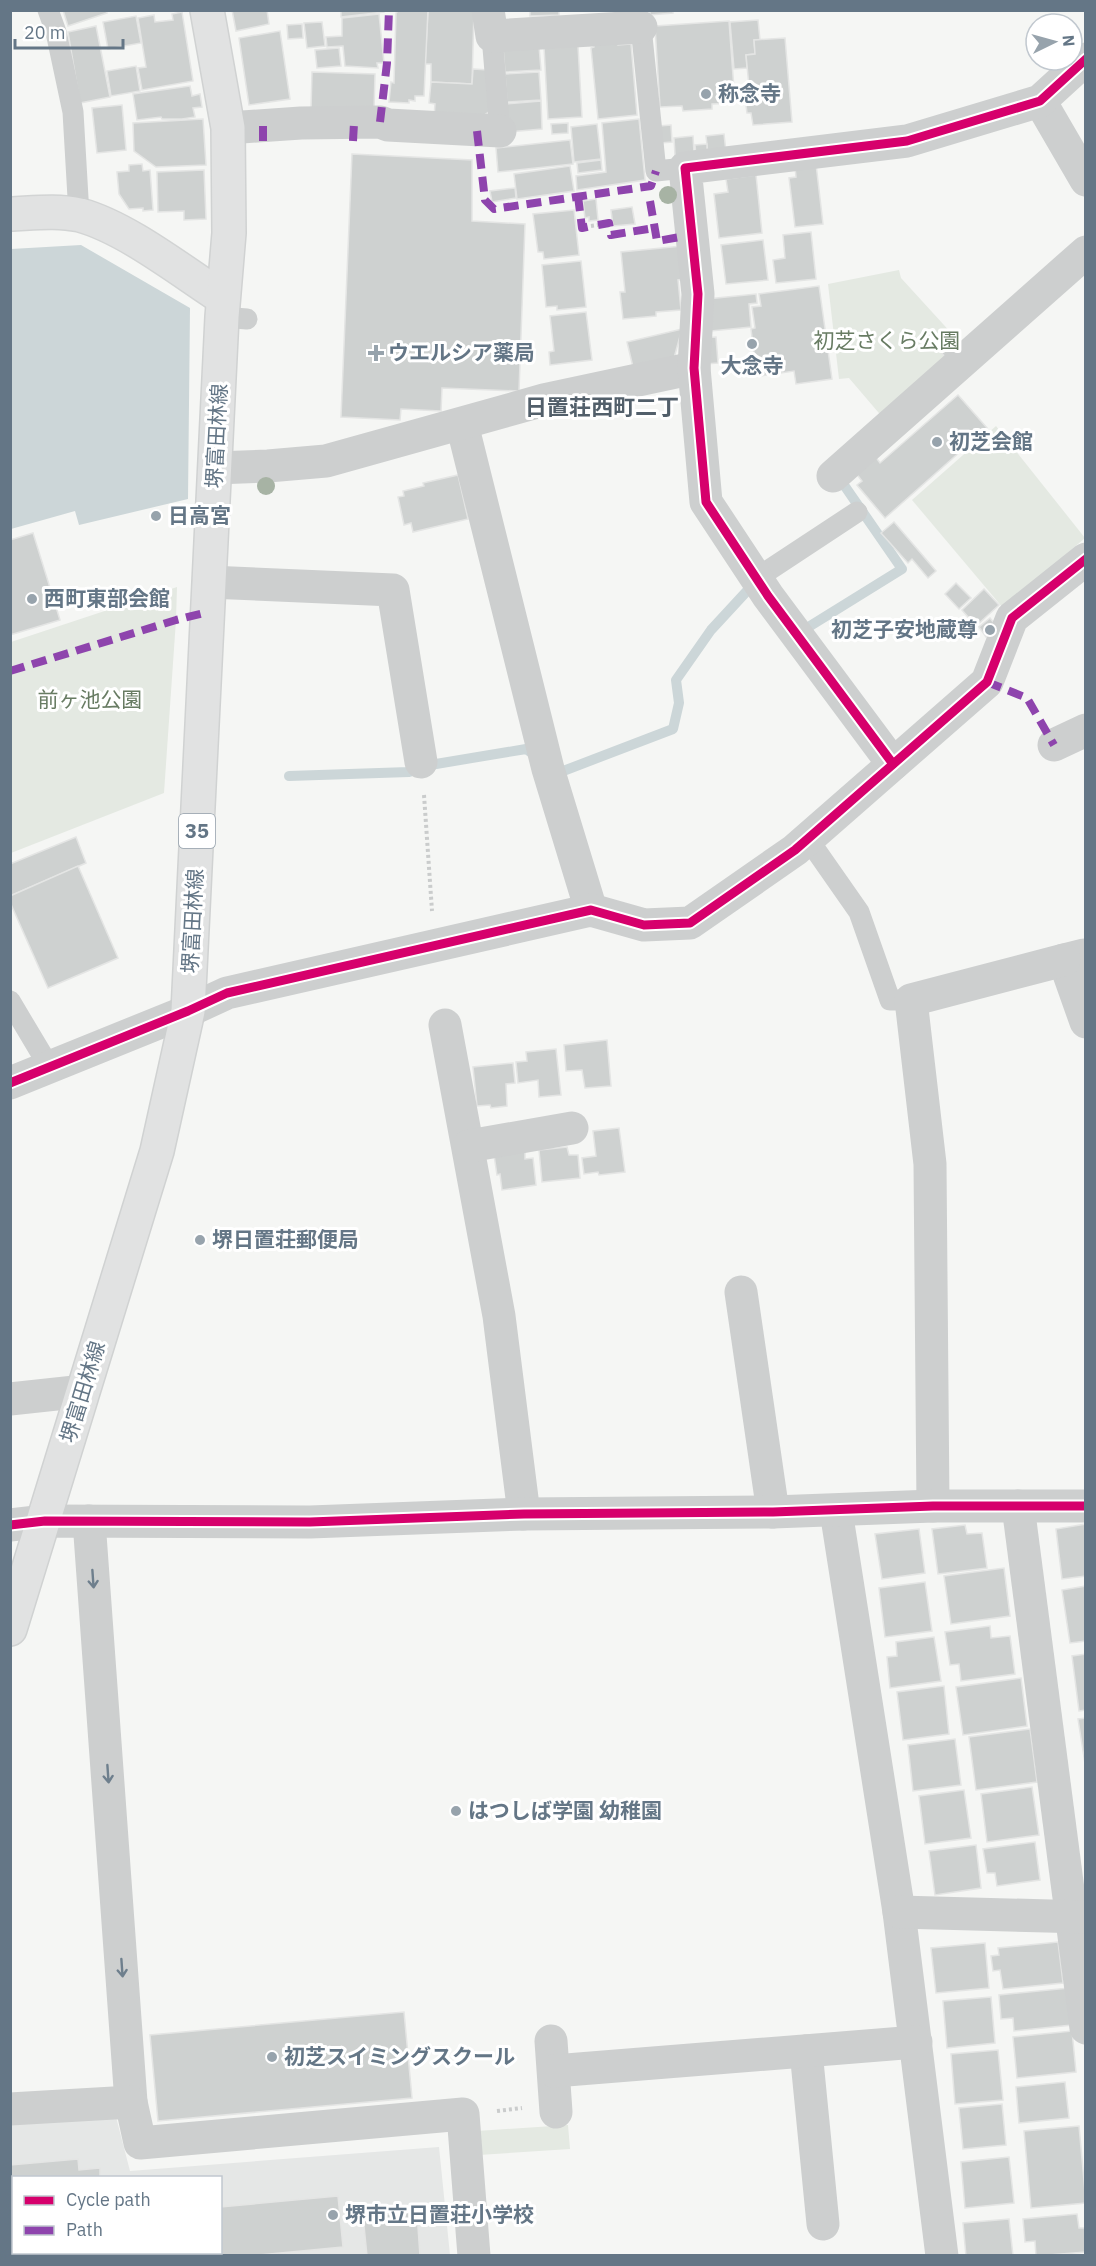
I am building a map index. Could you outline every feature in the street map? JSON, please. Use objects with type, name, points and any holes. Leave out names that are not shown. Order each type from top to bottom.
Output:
[{"type":"main road","name":"堺富田林線","points":[[10,1629],[157,1151],[188,1011],[215,468],[231,311],[228,128],[207,10]]},
{"type":"main road","points":[[10,214],[52,212],[79,215],[114,227],[231,311]]},
{"type":"street","points":[[490,23],[636,22]]},
{"type":"street","points":[[893,764],[762,587],[706,502],[694,368],[698,294],[685,168],[908,141],[1040,101],[1086,59]]},
{"type":"street","points":[[1040,101],[1086,180]]},
{"type":"street","points":[[228,128],[300,123],[380,122],[388,125],[500,131]]},
{"type":"street","points":[[833,476],[1086,252]]},
{"type":"street","points":[[215,468],[286,457],[326,461],[544,400],[694,368]]},
{"type":"street","points":[[462,424],[547,764],[591,910]]},
{"type":"street","points":[[10,1083],[227,993],[591,910],[644,925],[690,924],[795,850],[987,682],[1012,618],[1086,559]]},
{"type":"street","points":[[209,582],[393,590],[422,773]]},
{"type":"street","points":[[1054,745],[1086,730]]},
{"type":"street","points":[[933,1506],[930,1164],[911,1000],[1075,957],[1086,1022]]},
{"type":"street","points":[[445,1024],[499,1316],[524,1514]]},
{"type":"street","points":[[469,1146],[572,1128]]},
{"type":"street","points":[[741,1292],[773,1512]]},
{"type":"street","points":[[10,1399],[84,1391]]},
{"type":"street","points":[[10,1526],[45,1521],[310,1522],[524,1514],[836,1511],[933,1506],[1086,1506]]},
{"type":"street","points":[[1018,1506],[1079,1917],[1086,2028]]},
{"type":"street","points":[[836,1511],[899,1912],[942,2256]]},
{"type":"street","points":[[89,1521],[131,2102],[140,2143],[463,2114],[474,2256]]},
{"type":"street","points":[[899,1912],[1079,1917]]},
{"type":"street","points":[[556,2108],[552,2056],[806,2051],[916,2042]]},
{"type":"street","points":[[806,2051],[823,2224]]},
{"type":"street","points":[[10,2109],[131,2102]]},
{"type":"lane","points":[[48,10],[56,32],[73,112],[79,215]]},
{"type":"lane","points":[[636,22],[656,171],[685,168]]},
{"type":"lane","points":[[490,23],[500,131]]},
{"type":"lane","points":[[762,587],[857,512]]},
{"type":"lane","points":[[808,839],[860,912],[890,1000],[911,1000]]},
{"type":"lane","points":[[10,1001],[50,1068]]},
{"type":"path","points":[[591,226],[598,225]]},
{"type":"path","points":[[422,773],[435,945]]},
{"type":"path","points":[[463,2114],[556,2108]]},
{"type":"shaded area","points":[[81,245],[190,308],[188,499],[79,525],[75,511],[11,529],[11,249]]},
{"type":"shaded area","name":"堺市立日置荘小学校","points":[[116,2117],[130,2171],[439,2147],[450,2255],[11,2255],[10,2122]]},
{"type":"green space","name":"初芝さくら公園","points":[[899,270],[901,278],[964,347],[884,419],[849,378],[839,379],[828,284]]},
{"type":"green space","points":[[996,426],[1085,538],[1003,608],[912,500]]},
{"type":"green space","name":"前ヶ池公園","points":[[177,587],[164,793],[11,853],[11,642]]},
{"type":"green space","points":[[568,2125],[570,2149],[479,2155],[477,2131]]},
{"type":"building","points":[[63,10],[106,10],[107,13],[68,26]]},
{"type":"building","points":[[232,10],[267,10],[269,24],[236,31]]},
{"type":"building","points":[[341,10],[384,10],[384,12],[341,17]]},
{"type":"building","points":[[428,10],[474,10],[472,84],[431,82],[431,64],[425,64]]},
{"type":"building","points":[[428,10],[424,96],[415,96],[415,101],[409,100],[409,103],[389,102],[391,82],[394,83],[396,13],[398,11]]},
{"type":"building","points":[[503,10],[559,10],[559,15],[530,16],[530,11]]},
{"type":"building","points":[[650,10],[673,10],[673,13],[650,15]]},
{"type":"building","points":[[182,12],[193,81],[142,90],[138,68],[146,67],[138,18],[154,15],[155,22],[173,20],[172,14]]},
{"type":"building","points":[[379,14],[384,63],[377,63],[378,68],[345,66],[343,46],[327,47],[326,37],[342,36],[342,18]]},
{"type":"building","points":[[136,16],[141,43],[108,49],[103,22]]},
{"type":"building","points":[[758,20],[760,40],[754,40],[755,54],[746,55],[747,68],[734,69],[730,22]]},
{"type":"building","points":[[729,21],[735,103],[712,104],[712,109],[683,111],[682,106],[660,107],[655,26]]},
{"type":"building","points":[[322,22],[325,46],[307,48],[304,23]]},
{"type":"building","points":[[302,24],[303,38],[288,39],[287,25]]},
{"type":"building","points":[[96,26],[110,97],[80,103],[68,32]]},
{"type":"building","points":[[280,31],[290,99],[249,105],[239,38]]},
{"type":"building","points":[[785,38],[792,122],[753,125],[751,113],[747,113],[745,97],[750,97],[746,55],[755,54],[754,40]]},
{"type":"building","points":[[618,42],[618,45],[631,44],[637,115],[598,119],[591,48],[594,44]]},
{"type":"building","points":[[539,46],[541,70],[505,72],[503,48]]},
{"type":"building","points":[[578,46],[582,117],[548,119],[544,47]]},
{"type":"building","points":[[339,48],[341,66],[317,68],[315,50]]},
{"type":"building","points":[[136,66],[140,91],[111,96],[107,71]]},
{"type":"building","points":[[473,69],[489,70],[490,111],[477,120],[434,118],[435,104],[429,103],[431,82],[472,84]]},
{"type":"building","points":[[312,72],[375,74],[374,111],[311,109]]},
{"type":"building","points":[[539,72],[541,100],[507,102],[505,74]]},
{"type":"building","points":[[190,86],[192,96],[200,94],[202,107],[193,108],[195,117],[137,120],[133,94]]},
{"type":"building","points":[[541,101],[542,129],[508,132],[506,104]]},
{"type":"building","points":[[122,105],[126,150],[97,153],[92,108]]},
{"type":"building","points":[[203,119],[206,165],[156,167],[134,151],[133,123]]},
{"type":"building","points":[[639,119],[645,180],[577,190],[576,176],[606,172],[602,123]]},
{"type":"building","points":[[568,123],[568,133],[552,134],[551,124]]},
{"type":"building","points":[[597,124],[601,159],[574,162],[571,127]]},
{"type":"building","points":[[671,125],[672,142],[660,143],[659,126]]},
{"type":"building","points":[[724,134],[726,152],[708,154],[706,136]]},
{"type":"building","points":[[693,136],[694,153],[675,155],[674,138]]},
{"type":"building","points":[[570,140],[573,164],[498,172],[496,148]]},
{"type":"building","points":[[707,144],[707,155],[696,156],[695,145]]},
{"type":"building","points":[[352,154],[472,160],[472,221],[525,224],[519,391],[442,388],[441,411],[401,409],[400,420],[341,417]]},
{"type":"building","points":[[601,160],[602,170],[578,173],[577,163]]},
{"type":"building","points":[[142,164],[143,171],[150,170],[153,210],[129,209],[119,194],[117,172],[129,171],[129,165]]},
{"type":"building","points":[[816,164],[823,224],[795,227],[789,178],[796,177],[795,167]]},
{"type":"building","points":[[570,166],[574,191],[517,199],[514,174]]},
{"type":"building","points":[[204,170],[206,219],[184,220],[184,211],[158,212],[157,172]]},
{"type":"building","points":[[756,175],[762,233],[719,238],[714,194],[728,192],[726,179]]},
{"type":"building","points":[[515,188],[516,198],[492,202],[490,191]]},
{"type":"building","points":[[596,199],[598,220],[589,221],[589,217],[585,218],[583,201]]},
{"type":"building","points":[[632,207],[635,224],[613,226],[611,210]]},
{"type":"building","points":[[574,210],[579,255],[544,259],[543,252],[538,252],[533,214]]},
{"type":"building","points":[[811,232],[816,279],[776,283],[773,260],[785,258],[783,235]]},
{"type":"building","points":[[763,240],[768,280],[726,284],[721,245]]},
{"type":"building","points":[[682,246],[685,279],[678,280],[681,310],[656,312],[656,316],[623,319],[620,292],[625,292],[621,252]]},
{"type":"building","points":[[581,261],[586,307],[557,310],[557,306],[546,307],[542,265]]},
{"type":"building","points":[[819,286],[832,379],[796,384],[794,371],[761,376],[759,362],[755,363],[751,329],[755,328],[752,307],[761,306],[759,294]]},
{"type":"building","points":[[756,294],[757,303],[749,304],[751,327],[711,331],[707,299]]},
{"type":"building","points":[[586,312],[592,360],[550,365],[549,352],[554,351],[550,316]]},
{"type":"building","points":[[682,329],[674,358],[633,367],[627,342]]},
{"type":"building","points":[[942,332],[956,348],[946,358],[931,341]]},
{"type":"building","points":[[716,337],[718,363],[705,364],[702,338]]},
{"type":"building","name":"初芝会館","points":[[958,395],[987,428],[885,518],[857,485],[862,481],[856,473],[875,456],[880,463]]},
{"type":"building","points":[[458,475],[468,519],[413,532],[411,523],[404,525],[398,497],[404,496],[403,491],[424,486],[423,483]]},
{"type":"building","points":[[894,522],[936,571],[928,578],[912,559],[908,563],[881,533]]},
{"type":"building","name":"西町東部会館","points":[[33,533],[60,620],[10,635],[10,540]]},
{"type":"building","points":[[956,583],[971,598],[959,609],[945,594]]},
{"type":"building","points":[[984,589],[999,605],[976,626],[962,610]]},
{"type":"building","points":[[990,618],[998,628],[986,637],[979,627]]},
{"type":"building","points":[[76,837],[86,863],[10,896],[10,864]]},
{"type":"building","points":[[78,866],[118,958],[48,988],[10,902],[10,896]]},
{"type":"building","points":[[607,1040],[611,1086],[585,1088],[582,1070],[566,1071],[564,1045]]},
{"type":"building","points":[[556,1049],[561,1095],[539,1097],[538,1080],[518,1083],[516,1062],[527,1061],[526,1052]]},
{"type":"building","points":[[513,1063],[515,1083],[506,1084],[507,1106],[491,1108],[490,1105],[477,1106],[473,1067]]},
{"type":"building","points":[[619,1128],[625,1172],[584,1174],[582,1158],[596,1156],[593,1131]]},
{"type":"building","points":[[567,1147],[569,1155],[578,1155],[580,1178],[542,1182],[539,1150]]},
{"type":"building","points":[[525,1151],[525,1159],[533,1158],[536,1185],[502,1190],[494,1155]]},
{"type":"building","points":[[1086,1524],[1086,1576],[1062,1579],[1056,1529]]},
{"type":"building","points":[[965,1525],[967,1534],[982,1533],[987,1568],[938,1574],[932,1529]]},
{"type":"building","points":[[919,1529],[925,1573],[882,1579],[875,1534]]},
{"type":"building","points":[[1004,1568],[1010,1616],[951,1624],[944,1576]]},
{"type":"building","points":[[925,1582],[932,1631],[885,1637],[879,1588]]},
{"type":"building","points":[[1086,1586],[1086,1641],[1070,1643],[1062,1590]]},
{"type":"building","points":[[990,1626],[991,1638],[1010,1636],[1015,1674],[961,1681],[959,1664],[950,1665],[945,1632]]},
{"type":"building","points":[[934,1637],[941,1681],[890,1688],[887,1657],[897,1656],[896,1642]]},
{"type":"building","points":[[1086,1654],[1086,1710],[1079,1711],[1072,1656]]},
{"type":"building","points":[[1021,1678],[1027,1726],[963,1735],[956,1687]]},
{"type":"building","points":[[944,1686],[949,1734],[903,1740],[897,1692]]},
{"type":"building","points":[[1086,1718],[1086,1770],[1078,1719]]},
{"type":"building","points":[[1030,1729],[1037,1782],[976,1790],[969,1737]]},
{"type":"building","points":[[955,1739],[961,1785],[913,1791],[908,1745]]},
{"type":"building","points":[[1032,1787],[1039,1835],[987,1842],[981,1794]]},
{"type":"building","points":[[964,1790],[971,1838],[925,1844],[919,1796]]},
{"type":"building","points":[[1035,1842],[1040,1880],[997,1886],[995,1873],[987,1873],[983,1849]]},
{"type":"building","points":[[976,1845],[981,1888],[935,1895],[929,1851]]},
{"type":"building","points":[[1058,1942],[1063,1983],[1003,1989],[1000,1970],[993,1971],[991,1956],[999,1955],[998,1948]]},
{"type":"building","points":[[985,1943],[989,1988],[936,1993],[931,1948]]},
{"type":"building","points":[[1069,1988],[1072,2025],[1014,2031],[1013,2018],[1001,2019],[999,1995]]},
{"type":"building","points":[[991,1997],[995,2043],[947,2048],[943,2001]]},
{"type":"building","points":[[404,2012],[412,2098],[158,2121],[150,2035]]},
{"type":"building","points":[[1072,2031],[1076,2072],[1017,2078],[1013,2037]]},
{"type":"building","points":[[998,2050],[1003,2100],[955,2104],[951,2054]]},
{"type":"building","points":[[1065,2082],[1069,2118],[1019,2123],[1016,2087]]},
{"type":"building","points":[[1002,2104],[1006,2145],[963,2149],[959,2108]]},
{"type":"building","points":[[1079,2126],[1086,2203],[1031,2208],[1024,2131]]},
{"type":"building","points":[[1009,2157],[1014,2203],[965,2208],[961,2162]]},
{"type":"building","points":[[78,2159],[79,2170],[100,2168],[100,2176],[12,2176],[12,2254],[106,2254],[107,2256],[10,2256],[10,2165]]},
{"type":"building","points":[[338,2196],[343,2247],[249,2256],[136,2256],[136,2254],[222,2254],[222,2207]]},
{"type":"building","points":[[417,2212],[420,2256],[367,2256],[363,2216]]},
{"type":"building","points":[[1077,2214],[1079,2228],[1086,2228],[1086,2252],[1036,2256],[1035,2241],[1025,2242],[1023,2219]]},
{"type":"building","points":[[1009,2219],[1013,2256],[966,2256],[963,2223]]},
{"type":"waterway","points":[[801,629],[802,631],[902,569],[844,485]]},
{"type":"waterway","points":[[553,769],[558,773],[673,729],[679,703],[676,680],[711,630],[747,591],[760,592]]},
{"type":"waterway","points":[[289,776],[409,772],[436,764],[526,749],[536,756]]},
{"type":"marked path","points":[[380,122],[387,63],[389,10]]},
{"type":"marked path","points":[[353,141],[354,123]]},
{"type":"marked path","points":[[263,126],[263,141]]},
{"type":"marked path","points":[[477,131],[485,200],[494,209],[651,186],[656,171]]},
{"type":"marked path","points":[[578,196],[582,228],[591,226]]},
{"type":"marked path","points":[[650,201],[657,241],[680,237]]},
{"type":"marked path","points":[[598,225],[609,223],[611,235],[654,228]]},
{"type":"marked path","points":[[10,671],[208,612]]},
{"type":"marked path","points":[[987,682],[1027,698],[1054,745]]},
{"type":"cycle path","points":[[893,764],[768,596],[706,502],[694,368],[698,294],[685,168],[907,141],[1040,101],[1086,59]]},
{"type":"cycle path","points":[[10,1083],[227,993],[591,910],[644,925],[690,923],[795,850],[987,682],[1012,618],[1086,559]]},
{"type":"cycle path","points":[[10,1525],[45,1521],[310,1522],[524,1514],[773,1512],[933,1506],[1086,1506]]},
{"type":"place","name":"称念寺","points":[[706,94]]},
{"type":"place","name":"大念寺","points":[[752,344]]},
{"type":"place","name":"ウエルシア薬局","points":[[376,353]]},
{"type":"place","name":"初芝会館","points":[[937,442]]},
{"type":"place","name":"日高宮","points":[[156,516]]},
{"type":"place","name":"西町東部会館","points":[[32,599]]},
{"type":"place","name":"初芝子安地蔵尊","points":[[990,630]]},
{"type":"place","name":"堺日置荘郵便局","points":[[200,1240]]},
{"type":"place","name":"はつしば学園 幼稚園","points":[[456,1811]]},
{"type":"place","name":"初芝スイミングスクール","points":[[272,2057]]},
{"type":"place","name":"堺市立日置荘小学校","points":[[333,2215]]},
{"type":"district","name":"日置荘西町二丁","points":[[602,407]]}]
